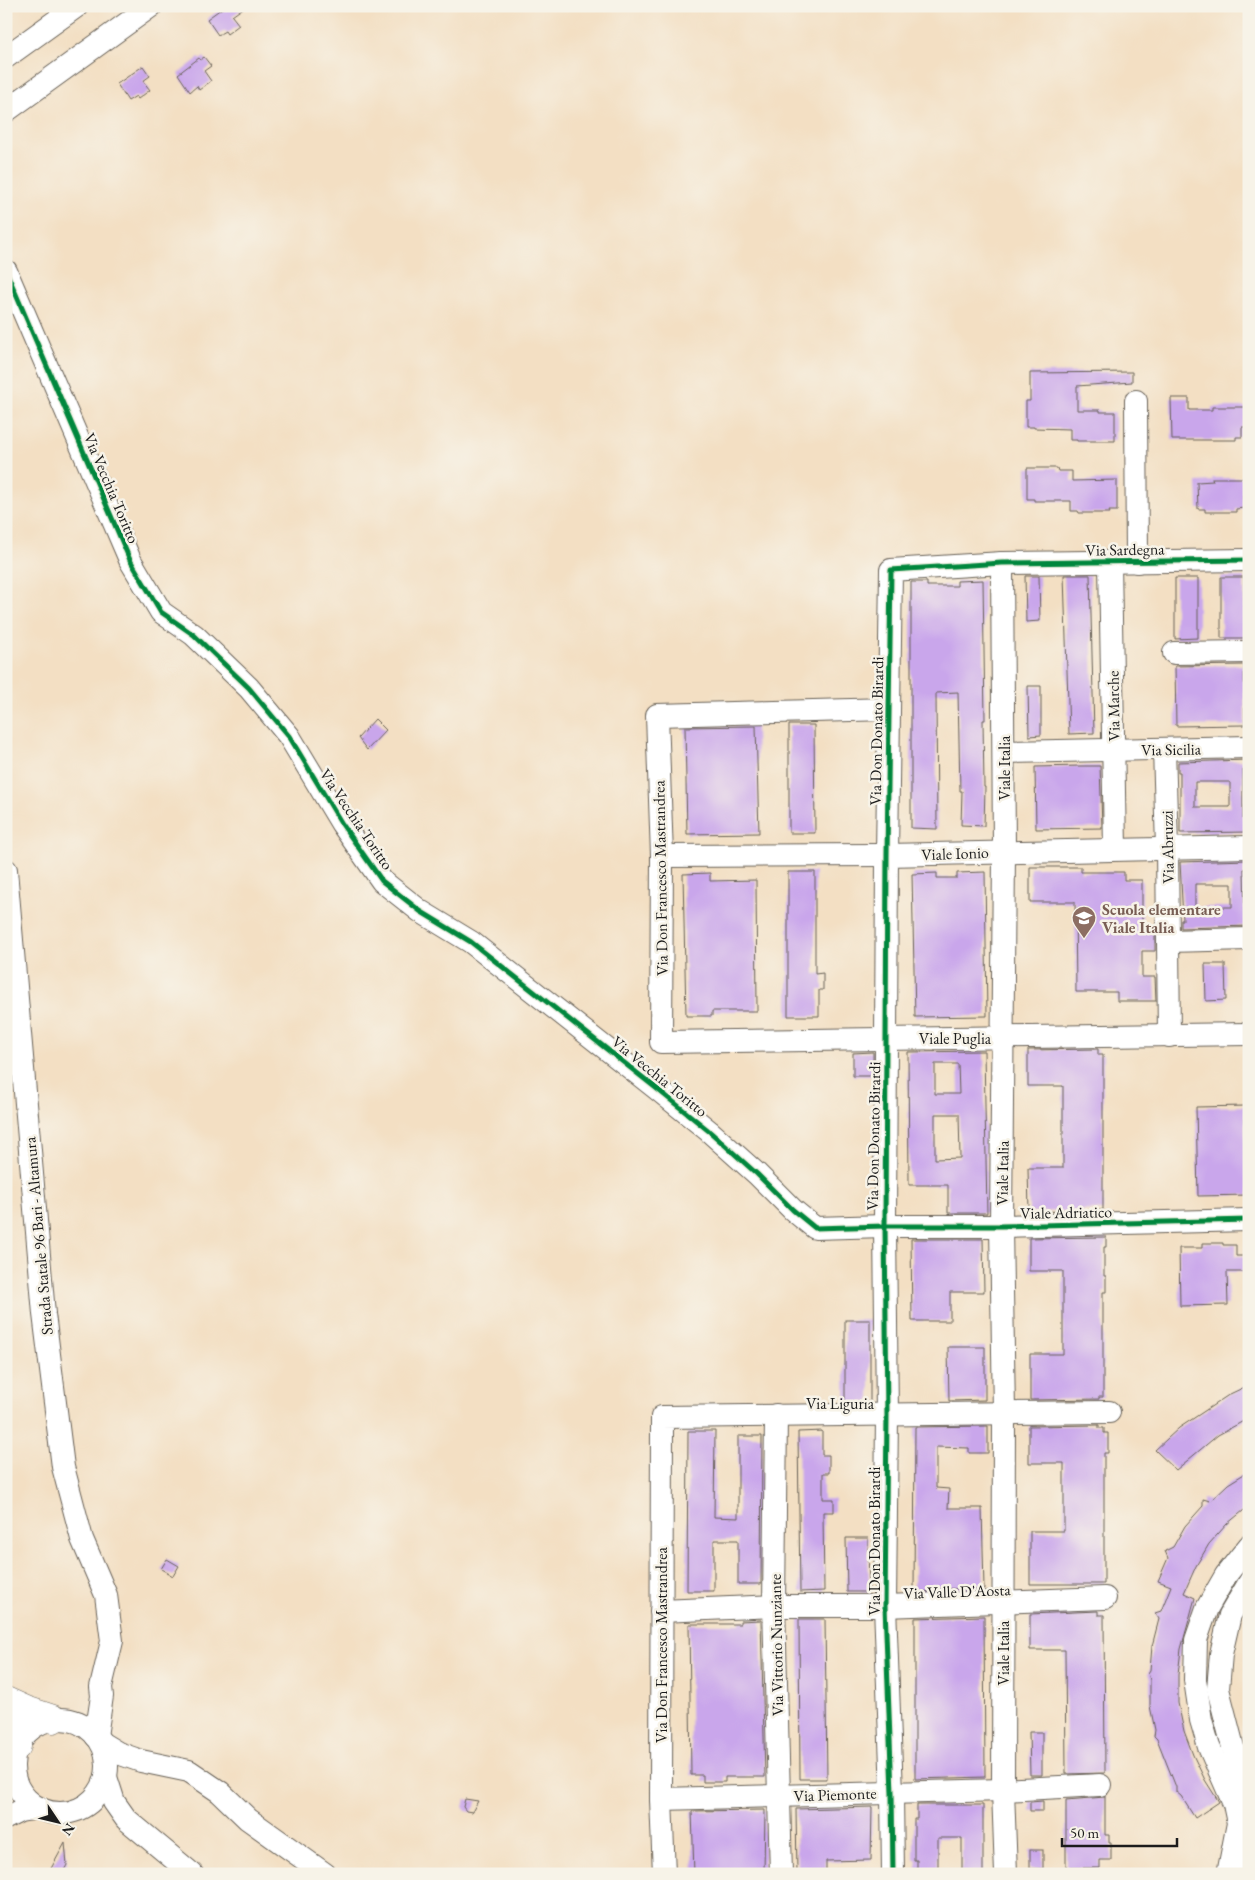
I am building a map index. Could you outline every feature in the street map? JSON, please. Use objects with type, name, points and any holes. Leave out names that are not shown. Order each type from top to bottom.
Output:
[{"type":"highway","points":[[6,1701],[26,1710],[61,1719]]},
{"type":"street","points":[[6,57],[77,6]]},
{"type":"street","points":[[6,111],[151,6]]},
{"type":"street","name":"Via Vecchia Toritto","points":[[6,271],[130,560],[161,612],[194,635],[249,688],[289,736],[342,824],[382,881],[420,911],[471,942],[656,1088],[723,1143],[793,1210],[815,1228],[885,1226]]},
{"type":"street","name":"Via Sardegna","points":[[1136,401],[1137,562]]},
{"type":"street","name":"Via Sardegna","points":[[1002,563],[1249,560]]},
{"type":"street","name":"Via Marche","points":[[1110,562],[1115,849]]},
{"type":"street","name":"Via Don Donato Birardi","points":[[893,1874],[885,1606],[887,1415],[885,1226],[886,855],[891,570],[1002,563]]},
{"type":"street","name":"Viale Italia","points":[[1002,563],[1004,752],[1004,1038],[1001,1226],[1004,1412],[1002,1602],[1003,1790],[1006,1874]]},
{"type":"street","points":[[1174,653],[1249,652]]},
{"type":"street","name":"Via Don Francesco Mastrandrea","points":[[661,1042],[662,856],[657,715],[889,709]]},
{"type":"street","name":"Via Sicilia","points":[[1004,752],[1249,747]]},
{"type":"street","name":"Via Abruzzi","points":[[1164,749],[1169,1036]]},
{"type":"street","name":"Viale Ionio","points":[[662,856],[886,855],[1249,847]]},
{"type":"street","name":"Strada Statale 96 Bari - Altamura","points":[[6,870],[44,1314],[63,1467],[82,1539],[106,1595],[112,1641],[101,1687],[100,1740]]},
{"type":"street","points":[[1168,941],[1249,939]]},
{"type":"street","name":"Viale Puglia","points":[[661,1042],[1249,1034]]},
{"type":"street","name":"Viale Adriatico","points":[[885,1226],[1001,1226],[1249,1220]]},
{"type":"street","name":"Via Liguria","points":[[662,1417],[1108,1412]]},
{"type":"street","name":"Via Vittorio Nunziante","points":[[776,1415],[774,1606],[781,1874]]},
{"type":"street","name":"Via Don Francesco Mastrandrea","points":[[662,1417],[661,1799],[664,1874]]},
{"type":"street","points":[[1249,1546],[1226,1575],[1207,1608],[1196,1640],[1195,1680],[1201,1720],[1209,1747],[1234,1804],[1249,1873]]},
{"type":"street","points":[[1249,1583],[1230,1615],[1221,1654],[1218,1689],[1234,1751],[1249,1791]]},
{"type":"street","name":"Via Valle D'Aosta","points":[[661,1611],[774,1606],[885,1606],[1104,1598]]},
{"type":"street","points":[[100,1740],[107,1759],[106,1775],[102,1788],[93,1800],[80,1808],[67,1812],[52,1812],[39,1808],[28,1801],[20,1791],[11,1786],[13,1767],[12,1734],[28,1731],[40,1723],[61,1719],[86,1704],[101,1687]]},
{"type":"street","points":[[61,1719],[82,1723],[100,1740],[118,1753],[141,1761],[189,1771],[220,1792],[248,1820],[325,1874]]},
{"type":"street","points":[[106,1775],[122,1765],[141,1761]]},
{"type":"street","points":[[106,1775],[114,1802],[126,1819],[192,1874]]},
{"type":"street","name":"Via Piemonte","points":[[661,1799],[1003,1790],[1100,1785]]},
{"type":"street","points":[[6,1818],[20,1811],[39,1808]]},
{"type":"street","points":[[1228,1874],[1242,1837]]},
{"type":"building","points":[[225,6],[246,6],[232,16],[239,25],[227,34],[225,31],[218,35],[207,19]]},
{"type":"building","points":[[204,57],[211,66],[204,71],[211,81],[199,90],[197,86],[190,92],[178,74],[199,58],[200,60]]},
{"type":"building","points":[[143,66],[150,76],[143,81],[150,90],[138,99],[136,96],[128,101],[117,84]]},
{"type":"building","points":[[1132,372],[1132,382],[1077,386],[1077,410],[1115,412],[1115,441],[1070,440],[1070,429],[1026,427],[1026,401],[1030,401],[1030,373]]},
{"type":"building","points":[[1171,398],[1189,398],[1189,410],[1212,410],[1212,407],[1249,407],[1249,427],[1242,427],[1242,437],[1236,437],[1236,440],[1172,440]]},
{"type":"building","points":[[1027,468],[1057,468],[1058,471],[1072,471],[1072,481],[1117,480],[1117,511],[1109,511],[1110,513],[1079,513],[1078,511],[1071,511],[1071,501],[1034,501],[1034,499],[1027,499]]},
{"type":"building","points":[[1212,478],[1249,478],[1249,495],[1243,495],[1244,508],[1236,509],[1236,512],[1205,512],[1205,509],[1198,509],[1197,482],[1213,481]]},
{"type":"building","points":[[1064,575],[1090,575],[1094,733],[1069,734]]},
{"type":"building","points":[[1025,576],[1039,576],[1040,621],[1026,622]]},
{"type":"building","points":[[1221,577],[1244,577],[1245,638],[1221,638]]},
{"type":"building","points":[[1175,578],[1198,578],[1198,638],[1175,639]]},
{"type":"building","points":[[983,580],[984,826],[961,825],[962,791],[960,791],[958,692],[936,693],[937,829],[911,828],[911,582],[927,582],[927,586],[957,586],[957,581]]},
{"type":"building","points":[[1244,665],[1245,725],[1176,726],[1175,666]]},
{"type":"building","points":[[1028,686],[1041,686],[1041,735],[1029,736]]},
{"type":"building","points":[[375,719],[386,730],[367,750],[358,738]]},
{"type":"building","points":[[789,725],[814,725],[815,833],[789,833]]},
{"type":"building","points":[[756,726],[759,833],[687,834],[685,727]]},
{"type":"building","points":[[1248,760],[1248,770],[1243,770],[1243,819],[1249,819],[1249,832],[1180,833],[1180,772],[1178,772],[1178,762]],"holes":[[[1195,782],[1230,782],[1230,807],[1195,807]]]},
{"type":"building","points":[[1100,766],[1102,828],[1036,829],[1035,767]]},
{"type":"building","points":[[1249,860],[1249,869],[1244,869],[1245,918],[1249,918],[1249,926],[1181,928],[1181,920],[1183,920],[1180,862]],"holes":[[[1195,884],[1232,884],[1232,907],[1195,907]]]},
{"type":"building","points":[[1030,867],[1081,867],[1081,872],[1124,872],[1124,880],[1142,880],[1142,933],[1155,933],[1155,951],[1142,951],[1142,977],[1155,977],[1156,1001],[1117,1001],[1117,992],[1076,992],[1075,902],[1030,902]]},
{"type":"building","points":[[788,872],[815,872],[815,974],[823,973],[823,990],[819,990],[819,1016],[788,1016]]},
{"type":"building","points":[[985,872],[987,1016],[915,1017],[912,874],[937,873],[937,878],[957,878],[957,873]]},
{"type":"building","points":[[710,873],[710,881],[756,880],[757,1011],[712,1011],[712,1016],[686,1016],[683,874]]},
{"type":"building","points":[[1205,964],[1225,964],[1226,1000],[1206,1001]]},
{"type":"building","points":[[1098,1049],[1098,1055],[1103,1055],[1103,1210],[1029,1212],[1028,1168],[1063,1168],[1063,1086],[1028,1086],[1028,1050]]},
{"type":"building","points":[[984,1051],[987,1213],[948,1213],[948,1185],[909,1185],[908,1052]],"holes":[[[935,1064],[958,1064],[959,1094],[935,1094]],[[935,1114],[959,1114],[960,1158],[935,1159]]]},
{"type":"building","points":[[873,1052],[873,1076],[853,1076],[853,1053]]},
{"type":"building","points":[[1245,1106],[1246,1164],[1249,1164],[1249,1195],[1198,1196],[1196,1107]]},
{"type":"building","points":[[1106,1237],[1104,1276],[1106,1276],[1106,1292],[1103,1292],[1103,1397],[1099,1397],[1099,1399],[1030,1400],[1030,1354],[1063,1354],[1063,1271],[1029,1271],[1029,1238]]},
{"type":"building","points":[[911,1239],[983,1239],[984,1292],[950,1292],[950,1321],[912,1321]]},
{"type":"building","points":[[1202,1243],[1236,1245],[1236,1256],[1249,1256],[1249,1272],[1227,1272],[1228,1305],[1180,1306],[1179,1248],[1202,1248]]},
{"type":"building","points":[[845,1320],[870,1320],[870,1402],[845,1402]]},
{"type":"building","points":[[948,1347],[985,1347],[985,1400],[949,1401]]},
{"type":"building","points":[[1249,1385],[1249,1418],[1218,1435],[1176,1470],[1155,1450],[1179,1428],[1230,1394]]},
{"type":"building","points":[[1099,1425],[1099,1428],[1104,1428],[1104,1433],[1108,1433],[1108,1453],[1104,1453],[1104,1584],[1030,1584],[1030,1531],[1064,1531],[1064,1463],[1029,1463],[1029,1426]]},
{"type":"building","points":[[988,1426],[988,1453],[969,1453],[969,1448],[936,1447],[936,1488],[949,1489],[948,1508],[982,1508],[984,1589],[935,1588],[935,1591],[914,1592],[915,1427]]},
{"type":"building","points":[[688,1431],[715,1431],[714,1517],[738,1518],[738,1436],[762,1436],[761,1584],[738,1584],[738,1540],[714,1540],[714,1591],[687,1591]]},
{"type":"building","points":[[822,1431],[822,1455],[829,1455],[829,1473],[823,1473],[823,1499],[834,1499],[834,1512],[823,1512],[824,1591],[800,1592],[798,1432]]},
{"type":"building","points":[[1249,1471],[1249,1506],[1227,1524],[1209,1544],[1196,1566],[1184,1593],[1195,1598],[1181,1649],[1178,1675],[1178,1703],[1184,1731],[1193,1755],[1205,1780],[1219,1802],[1195,1818],[1181,1796],[1176,1792],[1176,1787],[1157,1739],[1154,1736],[1155,1730],[1150,1706],[1150,1680],[1148,1673],[1159,1619],[1155,1613],[1161,1611],[1171,1586],[1158,1581],[1168,1558],[1165,1551],[1173,1547],[1185,1526],[1203,1506],[1203,1499],[1210,1501],[1228,1484]]},
{"type":"building","points":[[846,1538],[868,1538],[869,1592],[847,1592]]},
{"type":"building","points":[[167,1559],[179,1566],[173,1576],[161,1569]]},
{"type":"building","points":[[1098,1611],[1098,1615],[1104,1615],[1105,1773],[1066,1774],[1065,1650],[1030,1650],[1030,1614]]},
{"type":"building","points":[[984,1616],[985,1777],[915,1779],[915,1618]]},
{"type":"building","points":[[799,1619],[825,1619],[827,1779],[800,1779]]},
{"type":"building","points":[[761,1620],[765,1777],[725,1777],[725,1782],[703,1782],[703,1775],[691,1775],[689,1624],[740,1624],[740,1621]]},
{"type":"building","points":[[1029,1732],[1042,1732],[1042,1775],[1030,1775]]},
{"type":"building","points":[[1105,1797],[1105,1835],[1109,1835],[1109,1842],[1111,1842],[1111,1860],[1100,1860],[1100,1868],[1066,1868],[1066,1800]]},
{"type":"building","points":[[465,1799],[478,1801],[472,1812],[466,1811],[463,1807]]},
{"type":"building","points":[[1043,1801],[1043,1811],[1030,1811],[1030,1802]]},
{"type":"building","points":[[917,1805],[983,1805],[983,1874],[962,1874],[962,1838],[938,1838],[938,1874],[917,1874],[917,1860],[914,1860],[914,1819],[917,1819]]},
{"type":"building","points":[[872,1807],[871,1860],[826,1861],[826,1874],[797,1874],[796,1809]]},
{"type":"building","points":[[765,1810],[764,1874],[694,1874],[692,1811]]},
{"type":"building","points":[[65,1843],[67,1865],[62,1874],[48,1874]]},
{"type":"building","points":[[1030,1850],[1043,1850],[1043,1869],[1030,1869]]},
{"type":"cycle path","points":[[6,271],[130,560],[161,612],[194,635],[249,688],[289,736],[342,824],[382,881],[420,911],[471,942],[656,1088],[709,1131],[757,1174],[793,1210],[815,1228],[1249,1220]]},
{"type":"cycle path","points":[[893,1874],[885,1606],[887,855],[891,570],[1002,563],[1249,560]]},
{"type":"place","name":"Scuola elementare Viale Italia","points":[[1084,939]]}]
